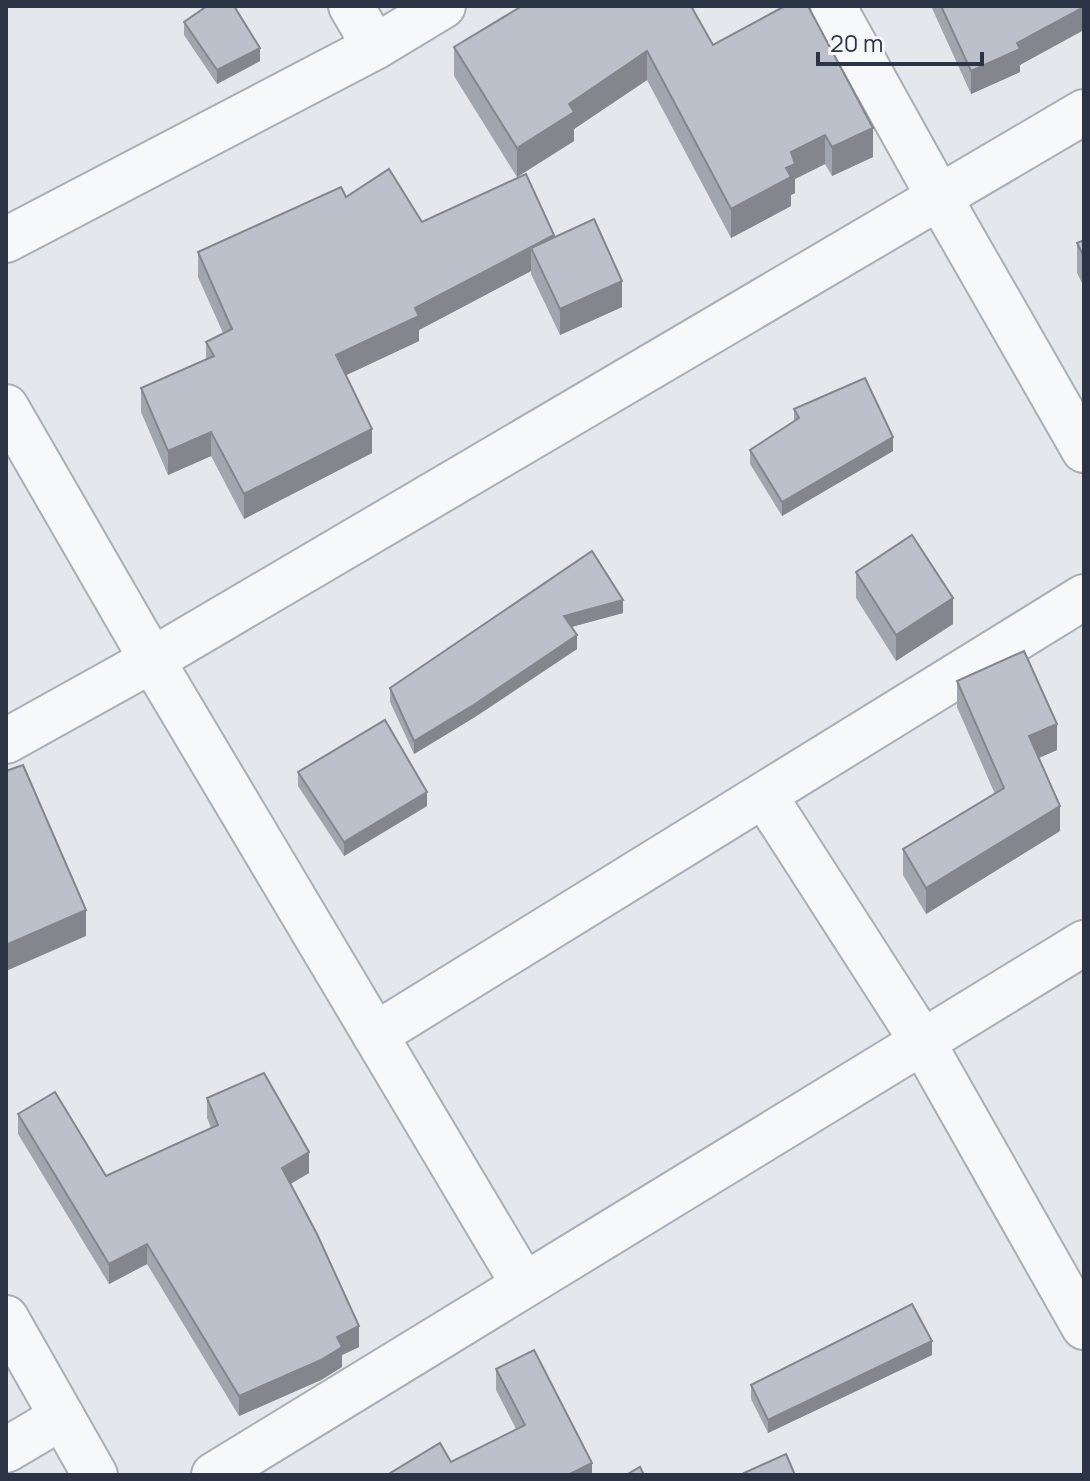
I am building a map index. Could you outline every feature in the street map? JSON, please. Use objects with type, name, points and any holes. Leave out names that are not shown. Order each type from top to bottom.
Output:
[{"type":"street","points":[[351,6],[375,47]]},
{"type":"street","points":[[6,240],[375,47],[443,6]]},
{"type":"street","points":[[833,6],[1084,450]]},
{"type":"street","points":[[6,741],[152,660],[1084,112]]},
{"type":"street","points":[[6,407],[152,660],[524,1285]]},
{"type":"street","points":[[375,1035],[1084,597]]},
{"type":"street","points":[[764,795],[922,1041],[1084,1327]]},
{"type":"street","points":[[214,1475],[1084,943]]},
{"type":"street","points":[[6,1318],[95,1475]]},
{"type":"street","points":[[6,1450],[62,1417]]},
{"type":"building","points":[[207,6],[234,6],[260,48],[217,70],[184,22]]},
{"type":"building","points":[[522,6],[691,6],[713,45],[785,6],[808,6],[873,128],[832,147],[825,135],[791,152],[795,164],[786,168],[791,177],[731,209],[647,51],[569,104],[574,112],[517,148],[454,47]]},
{"type":"building","points":[[941,6],[1084,7],[1017,43],[1020,49],[971,71]]},
{"type":"building","points":[[389,169],[422,222],[526,174],[554,235],[415,308],[419,316],[336,355],[372,429],[244,494],[211,432],[168,451],[141,388],[214,356],[206,342],[232,329],[198,252],[341,187],[346,197]]},
{"type":"building","points":[[594,219],[622,281],[560,309],[531,248]]},
{"type":"building","points":[[1084,240],[1084,257],[1077,243]]},
{"type":"building","points":[[865,378],[893,437],[782,502],[750,450],[799,418],[794,409]]},
{"type":"building","points":[[912,535],[953,598],[896,635],[856,572]]},
{"type":"building","points":[[592,551],[623,600],[564,616],[577,635],[414,741],[390,688]]},
{"type":"building","points":[[1024,651],[1057,724],[1029,736],[1060,806],[926,888],[903,849],[1004,788],[957,681]]},
{"type":"building","points":[[385,720],[427,792],[344,842],[298,772]]},
{"type":"building","points":[[23,765],[86,910],[6,945],[6,771]]},
{"type":"building","points":[[264,1073],[309,1152],[282,1168],[317,1234],[359,1326],[337,1337],[342,1347],[321,1360],[239,1396],[147,1244],[109,1264],[18,1114],[55,1092],[106,1176],[218,1125],[207,1098]]},
{"type":"building","points":[[912,1304],[932,1341],[768,1420],[751,1385]]},
{"type":"building","points":[[534,1350],[592,1463],[568,1475],[387,1475],[440,1443],[451,1462],[525,1425],[496,1369]]},
{"type":"building","points":[[786,1454],[795,1475],[744,1473]]},
{"type":"building","points":[[640,1467],[644,1475],[626,1475]]}]
